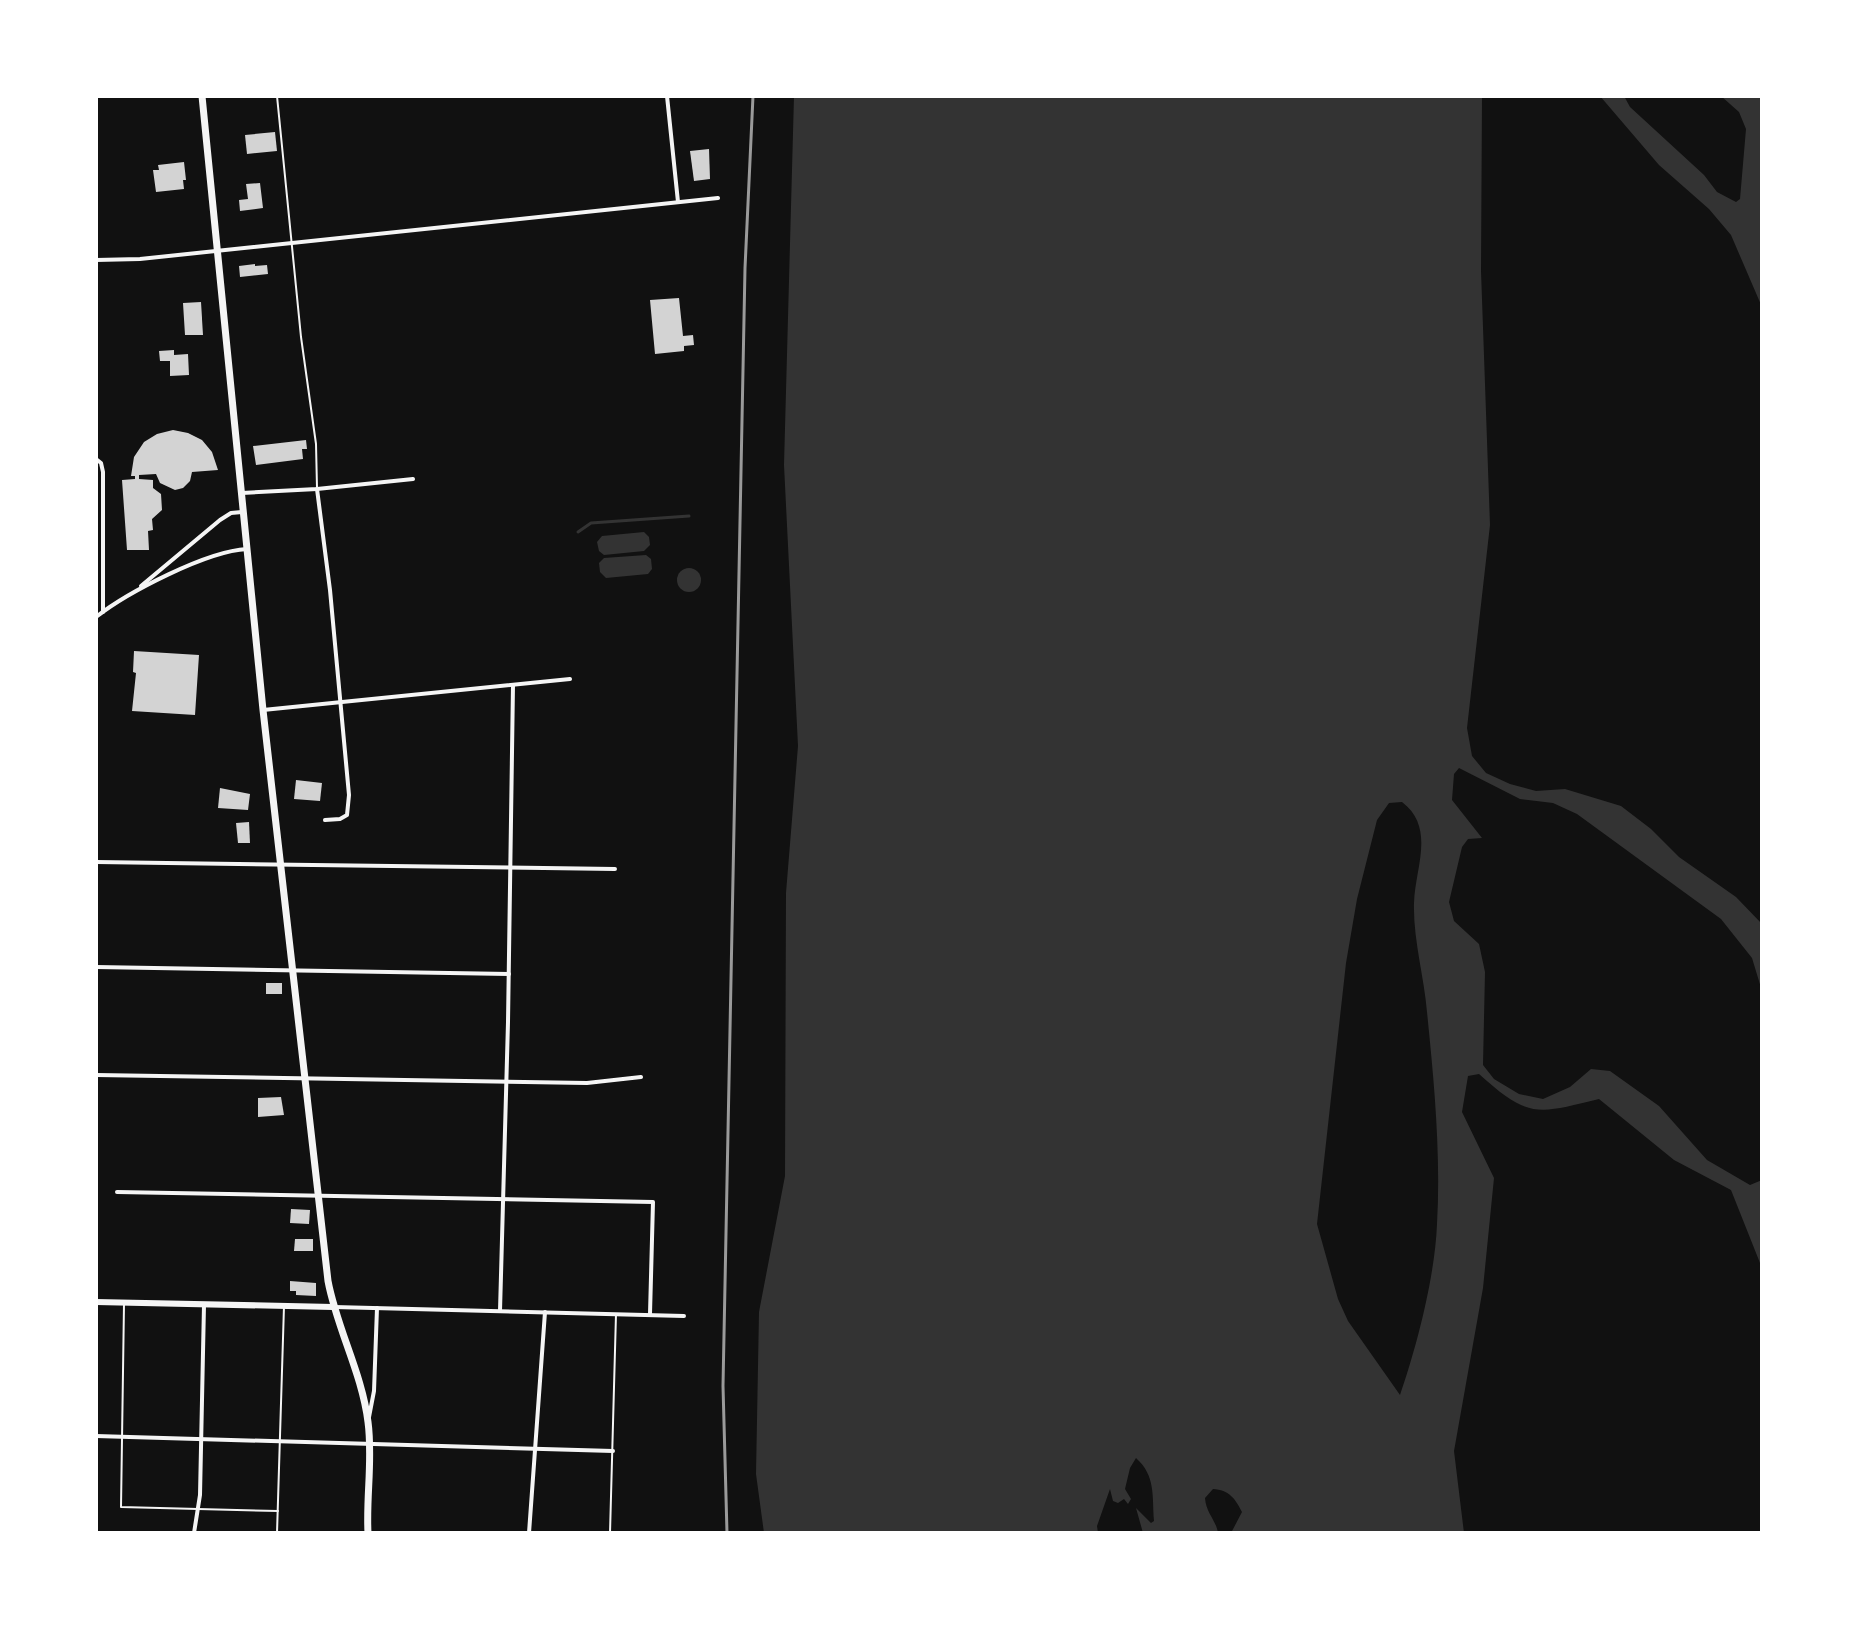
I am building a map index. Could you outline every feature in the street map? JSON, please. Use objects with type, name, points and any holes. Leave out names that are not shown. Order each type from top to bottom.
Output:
[{"type":"main road","points":[[202,96],[263,710],[319,1196],[333,1307],[368,1422],[368,1533]]},
{"type":"main road","points":[[96,1302],[333,1307]]},
{"type":"street","points":[[667,96],[678,202]]},
{"type":"street","points":[[96,260],[140,259],[718,198]]},
{"type":"street","points":[[97,460],[103,472],[103,612]]},
{"type":"street","points":[[242,493],[413,479]]},
{"type":"street","points":[[317,489],[330,590],[349,809],[344,818],[325,820]]},
{"type":"street","points":[[96,617],[136,590],[220,520],[231,513],[243,511]]},
{"type":"street","points":[[136,590],[223,552],[247,549]]},
{"type":"street","points":[[263,710],[570,679]]},
{"type":"street","points":[[500,1311],[513,685]]},
{"type":"street","points":[[96,862],[615,869]]},
{"type":"street","points":[[96,967],[509,974]]},
{"type":"street","points":[[96,1075],[587,1083],[641,1077]]},
{"type":"street","points":[[117,1192],[653,1202],[650,1314]]},
{"type":"street","points":[[194,1533],[199,1509],[204,1305]]},
{"type":"street","points":[[333,1307],[684,1316]]},
{"type":"street","points":[[368,1422],[374,1391],[377,1308]]},
{"type":"street","points":[[529,1533],[545,1312]]},
{"type":"street","points":[[96,1436],[613,1451]]},
{"type":"lane","points":[[277,96],[316,444],[317,489]]},
{"type":"lane","points":[[124,1303],[121,1507],[278,1511]]},
{"type":"lane","points":[[277,1533],[284,1306]]},
{"type":"lane","points":[[610,1533],[616,1313]]},
{"type":"shaded area","points":[[794,96],[1482,96],[1481,271],[1490,525],[1467,728],[1472,756],[1486,773],[1510,784],[1536,791],[1565,789],[1621,806],[1651,829],[1679,857],[1736,897],[1762,924],[1762,991],[1752,958],[1721,919],[1577,814],[1553,803],[1520,799],[1459,768],[1454,774],[1452,800],[1482,838],[1468,839],[1462,847],[1449,902],[1454,921],[1479,944],[1485,972],[1483,1065],[1494,1079],[1519,1094],[1543,1099],[1570,1087],[1591,1069],[1610,1071],[1659,1106],[1707,1160],[1750,1185],[1762,1180],[1762,1268],[1731,1190],[1674,1160],[1599,1099],[1561,1108],[1534,1109],[1510,1099],[1479,1074],[1468,1076],[1462,1112],[1494,1178],[1483,1288],[1454,1451],[1464,1533],[1231,1533],[1242,1512],[1231,1496],[1213,1489],[1205,1498],[1218,1533],[1143,1533],[1136,1508],[1151,1523],[1154,1521],[1153,1495],[1147,1472],[1136,1458],[1125,1489],[1131,1499],[1128,1504],[1124,1499],[1118,1503],[1113,1501],[1110,1489],[1097,1526],[1098,1533],[764,1533],[756,1474],[759,1312],[785,1176],[786,893],[798,746],[784,465]],"holes":[[[1402,802],[1412,812],[1421,836],[1414,917],[1432,1064],[1438,1198],[1436,1244],[1429,1288],[1400,1395],[1348,1321],[1338,1299],[1317,1224],[1346,963],[1357,899],[1377,820],[1389,803]]]},
{"type":"shaded area","points":[[1600,96],[1624,96],[1630,107],[1704,175],[1717,192],[1736,202],[1740,199],[1746,129],[1739,112],[1721,96],[1762,96],[1762,307],[1731,235],[1709,209],[1659,165]]},
{"type":"shaded area","points":[[644,532],[649,537],[650,545],[644,551],[604,555],[599,551],[597,542],[602,536]]},
{"type":"shaded area","points":[[646,555],[651,559],[652,569],[648,574],[606,578],[600,572],[599,563],[604,558]]},
{"type":"shaded area","points":[[689,568],[698,571],[701,580],[698,589],[689,592],[680,589],[677,580],[680,571]]},
{"type":"building","points":[[275,132],[277,151],[247,154],[245,135]]},
{"type":"building","points":[[709,149],[710,179],[694,181],[690,151]]},
{"type":"building","points":[[184,162],[184,189],[156,192],[153,170],[159,170],[158,165]]},
{"type":"building","points":[[260,183],[263,208],[240,211],[239,200],[248,199],[246,184]]},
{"type":"building","points":[[267,265],[268,274],[240,277],[239,266]]},
{"type":"building","points":[[679,298],[683,336],[693,335],[694,345],[684,346],[684,351],[655,354],[650,300]]},
{"type":"building","points":[[201,302],[203,335],[185,335],[183,303]]},
{"type":"building","points":[[174,350],[174,355],[188,354],[189,375],[170,376],[170,361],[160,361],[159,351]]},
{"type":"building","points":[[173,430],[202,440],[212,452],[218,470],[192,472],[190,481],[183,488],[175,490],[160,483],[156,474],[139,475],[139,479],[153,480],[153,488],[161,494],[162,510],[152,519],[153,530],[148,531],[149,550],[127,550],[122,480],[135,479],[131,476],[134,457],[144,442],[157,434]]},
{"type":"building","points":[[306,440],[307,449],[302,449],[303,459],[256,465],[253,446]]},
{"type":"building","points":[[134,651],[199,655],[195,715],[132,711],[136,673],[133,672]]},
{"type":"building","points":[[296,780],[322,783],[320,801],[294,799]]},
{"type":"building","points":[[220,788],[250,794],[248,810],[218,808]]},
{"type":"building","points":[[249,822],[250,843],[238,843],[236,823]]},
{"type":"building","points":[[266,983],[282,983],[282,994],[266,994]]},
{"type":"building","points":[[281,1097],[284,1115],[258,1117],[258,1098]]},
{"type":"building","points":[[291,1209],[310,1210],[309,1224],[290,1223]]},
{"type":"building","points":[[295,1239],[313,1239],[313,1251],[294,1251]]},
{"type":"building","points":[[290,1281],[316,1283],[316,1296],[296,1295],[296,1291],[290,1291]]},
{"type":"waterway","points":[[578,532],[591,523],[689,516]]},
{"type":"railway","points":[[727,1533],[723,1386],[745,268],[753,96]]}]
